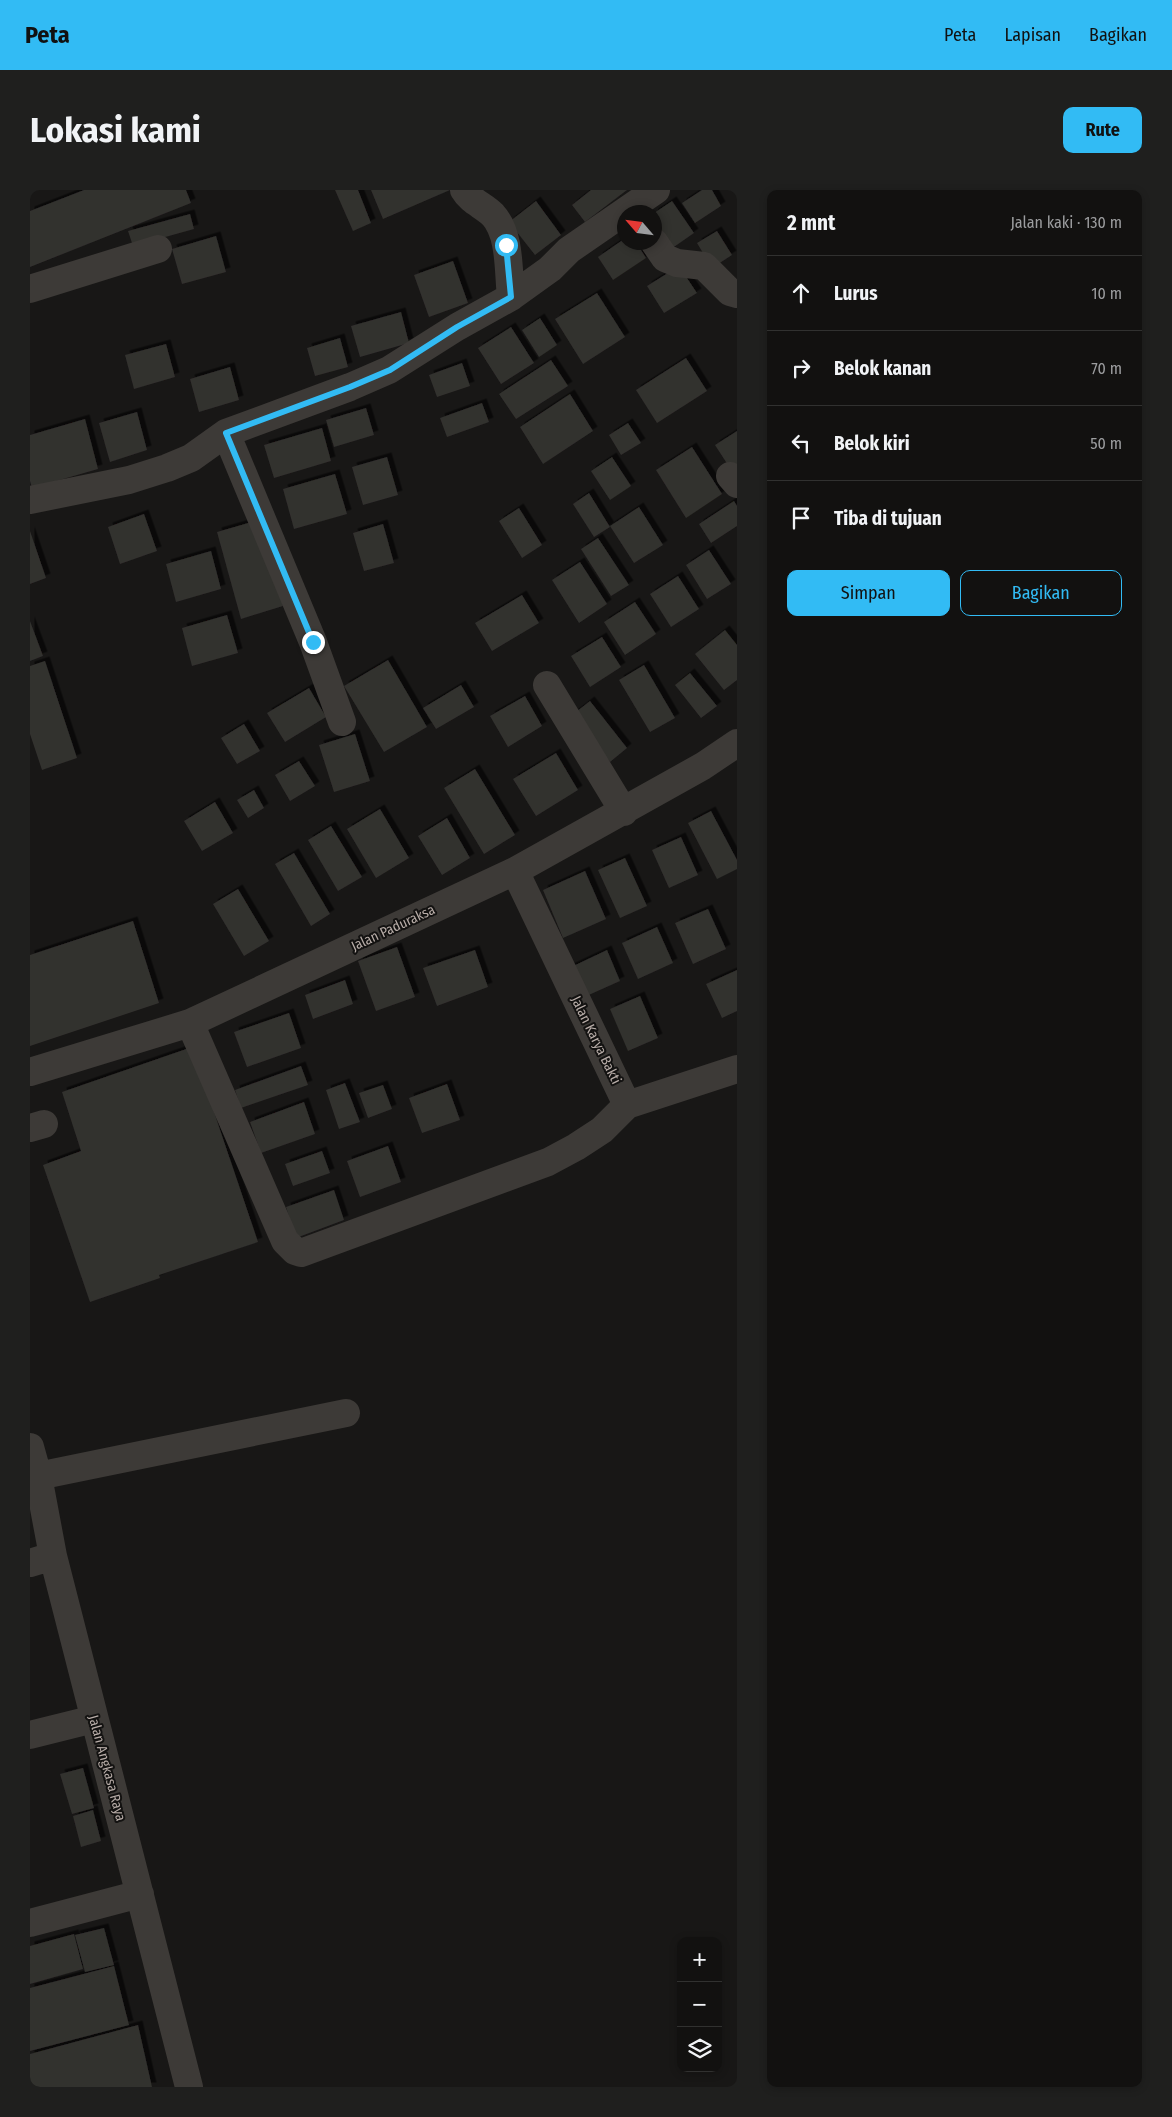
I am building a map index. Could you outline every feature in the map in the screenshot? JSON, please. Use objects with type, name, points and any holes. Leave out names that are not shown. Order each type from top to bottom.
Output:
[{"type":"street","points":[[464,190],[470,199],[491,213],[500,224],[506,245],[511,297]]},
{"type":"street","points":[[639,205],[656,190]]},
{"type":"street","points":[[30,500],[129,480],[166,468],[191,458],[226,433],[350,387],[390,370],[457,327],[511,297],[550,269],[569,250],[617,220]]},
{"type":"street","points":[[30,289],[158,249]]},
{"type":"street","points":[[660,250],[665,258],[677,263],[704,266],[730,292],[737,294]]},
{"type":"street","points":[[226,433],[313,642],[342,722]]},
{"type":"street","points":[[547,684],[624,812]]},
{"type":"street","name":"Jalan Paduraksa","points":[[30,1072],[190,1023],[515,871],[624,812],[703,766],[737,743]]},
{"type":"street","name":"Jalan Karya Bakti","points":[[515,871],[627,1105]]},
{"type":"street","points":[[190,1023],[286,1241],[295,1251],[301,1253],[548,1162],[602,1130],[627,1105],[737,1069]]},
{"type":"street","points":[[38,1476],[346,1413]]},
{"type":"street","name":"Jalan Angkasa Raya","points":[[30,1447],[38,1476],[42,1559],[94,1720],[189,2087]]},
{"type":"street","points":[[30,1735],[94,1720]]},
{"type":"street","points":[[30,1923],[140,1894]]},
{"type":"building","points":[[84,190],[186,190],[191,203],[30,267],[30,211]]},
{"type":"building","points":[[335,190],[358,190],[371,223],[353,231]]},
{"type":"building","points":[[371,190],[450,190],[383,219]]},
{"type":"building","points":[[591,190],[627,190],[585,222],[572,205]]},
{"type":"building","points":[[702,190],[712,190],[721,206],[695,223],[682,203]]},
{"type":"building","points":[[536,201],[561,235],[535,255],[509,222]]},
{"type":"building","points":[[672,201],[694,233],[671,249],[662,236],[662,208]]},
{"type":"building","points":[[190,214],[194,229],[133,246],[128,231]]},
{"type":"building","points":[[717,231],[732,255],[712,268],[697,243]]},
{"type":"building","points":[[216,236],[226,272],[182,284],[172,249]]},
{"type":"building","points":[[617,244],[617,250],[641,250],[646,258],[613,280],[598,257]]},
{"type":"building","points":[[453,261],[468,303],[429,317],[414,275]]},
{"type":"building","points":[[679,266],[697,293],[664,313],[647,286]]},
{"type":"building","points":[[597,293],[625,337],[583,364],[555,319]]},
{"type":"building","points":[[401,312],[409,343],[360,357],[351,326]]},
{"type":"building","points":[[540,318],[557,345],[539,357],[522,330]]},
{"type":"building","points":[[511,327],[534,363],[501,384],[478,348]]},
{"type":"building","points":[[340,338],[348,367],[315,376],[307,348]]},
{"type":"building","points":[[166,344],[175,377],[134,389],[125,355]]},
{"type":"building","points":[[686,358],[707,391],[657,423],[636,390]]},
{"type":"building","points":[[551,360],[568,386],[516,419],[499,394]]},
{"type":"building","points":[[462,363],[470,386],[437,397],[429,375]]},
{"type":"building","points":[[230,367],[239,400],[199,412],[190,379]]},
{"type":"building","points":[[570,394],[593,431],[543,464],[520,427]]},
{"type":"building","points":[[482,403],[489,422],[447,437],[440,418]]},
{"type":"building","points":[[366,408],[374,435],[334,447],[326,420]]},
{"type":"building","points":[[137,412],[147,450],[110,462],[99,423]]},
{"type":"building","points":[[85,419],[98,469],[32,488],[30,481],[30,435]]},
{"type":"building","points":[[628,423],[641,443],[621,455],[609,435]]},
{"type":"building","points":[[322,428],[331,461],[274,478],[264,445]]},
{"type":"building","points":[[737,431],[737,479],[715,445]]},
{"type":"building","points":[[692,447],[722,494],[686,518],[656,470]]},
{"type":"building","points":[[387,457],[398,495],[363,505],[352,467]]},
{"type":"building","points":[[612,457],[631,486],[610,500],[591,471]]},
{"type":"building","points":[[335,474],[347,514],[294,529],[283,489]]},
{"type":"building","points":[[589,493],[610,527],[594,537],[573,504]]},
{"type":"building","points":[[734,501],[737,506],[737,526],[711,543],[699,524]]},
{"type":"building","points":[[639,507],[663,545],[634,563],[610,526]]},
{"type":"building","points":[[519,508],[542,545],[522,558],[499,521]]},
{"type":"building","points":[[144,514],[157,551],[120,564],[108,527]]},
{"type":"building","points":[[259,520],[283,606],[241,619],[217,532]]},
{"type":"building","points":[[383,524],[394,563],[364,571],[353,533]]},
{"type":"building","points":[[30,531],[46,578],[30,584]]},
{"type":"building","points":[[598,538],[629,585],[611,596],[581,549]]},
{"type":"building","points":[[709,550],[731,584],[707,599],[686,565]]},
{"type":"building","points":[[211,551],[221,589],[176,602],[166,564]]},
{"type":"building","points":[[580,562],[607,604],[579,623],[552,580]]},
{"type":"building","points":[[678,576],[699,609],[671,627],[650,594]]},
{"type":"building","points":[[522,595],[539,623],[492,651],[475,623]]},
{"type":"building","points":[[635,602],[656,634],[625,655],[604,622]]},
{"type":"building","points":[[227,615],[238,653],[192,666],[182,628]]},
{"type":"building","points":[[30,621],[43,656],[30,661]]},
{"type":"building","points":[[725,630],[737,645],[737,680],[724,690],[695,654]]},
{"type":"building","points":[[602,637],[621,667],[590,687],[571,656]]},
{"type":"building","points":[[388,660],[427,727],[384,752],[344,686]]},
{"type":"building","points":[[45,661],[77,758],[42,770],[30,734],[30,666]]},
{"type":"building","points":[[644,665],[675,718],[650,732],[619,680]]},
{"type":"building","points":[[690,673],[717,706],[701,718],[675,685]]},
{"type":"building","points":[[461,685],[474,707],[436,729],[423,708]]},
{"type":"building","points":[[309,688],[326,717],[285,742],[267,713]]},
{"type":"building","points":[[525,696],[542,726],[508,747],[490,716]]},
{"type":"building","points":[[590,701],[627,748],[610,762],[572,715]]},
{"type":"building","points":[[244,724],[260,751],[237,764],[221,738]]},
{"type":"building","points":[[355,734],[370,781],[334,792],[319,745]]},
{"type":"building","points":[[556,753],[578,790],[536,816],[513,779]]},
{"type":"building","points":[[299,761],[315,786],[290,801],[275,775]]},
{"type":"building","points":[[475,769],[515,835],[484,854],[444,788]]},
{"type":"building","points":[[254,790],[264,808],[248,818],[237,800]]},
{"type":"building","points":[[215,802],[233,833],[202,851],[184,821]]},
{"type":"building","points":[[380,809],[409,858],[376,878],[347,829]]},
{"type":"building","points":[[711,811],[737,860],[737,869],[717,879],[688,823]]},
{"type":"building","points":[[447,818],[470,858],[442,875],[418,836]]},
{"type":"building","points":[[331,826],[362,877],[338,891],[308,840]]},
{"type":"building","points":[[681,837],[698,875],[669,888],[652,850]]},
{"type":"building","points":[[294,853],[330,914],[311,926],[275,864]]},
{"type":"building","points":[[625,858],[647,906],[620,918],[598,870]]},
{"type":"building","points":[[585,871],[606,919],[563,938],[543,890]]},
{"type":"building","points":[[238,889],[269,941],[244,956],[213,904]]},
{"type":"building","points":[[708,909],[726,949],[693,964],[675,923]]},
{"type":"building","points":[[133,921],[159,1003],[30,1046],[30,955]]},
{"type":"building","points":[[657,927],[673,963],[638,979],[622,943]]},
{"type":"building","points":[[397,947],[415,997],[376,1011],[358,961]]},
{"type":"building","points":[[475,950],[488,987],[437,1006],[423,968]]},
{"type":"building","points":[[607,950],[620,981],[582,998],[569,968]]},
{"type":"building","points":[[737,970],[737,1011],[722,1018],[706,984]]},
{"type":"building","points":[[345,980],[353,1004],[313,1019],[305,995]]},
{"type":"building","points":[[640,996],[658,1038],[628,1051],[610,1009]]},
{"type":"building","points":[[289,1013],[301,1048],[247,1067],[234,1032]]},
{"type":"building","points":[[192,1047],[258,1242],[159,1275],[160,1278],[90,1302],[43,1165],[81,1151],[62,1092]]},
{"type":"building","points":[[301,1066],[308,1085],[241,1108],[235,1090]]},
{"type":"building","points":[[345,1083],[360,1122],[339,1129],[326,1090]]},
{"type":"building","points":[[447,1084],[460,1120],[422,1133],[409,1098]]},
{"type":"building","points":[[383,1085],[392,1109],[368,1118],[359,1093]]},
{"type":"building","points":[[304,1102],[315,1134],[261,1153],[250,1122]]},
{"type":"building","points":[[388,1146],[401,1182],[360,1197],[347,1161]]},
{"type":"building","points":[[322,1151],[330,1173],[293,1186],[285,1164]]},
{"type":"building","points":[[334,1190],[344,1220],[296,1238],[286,1207]]},
{"type":"building","points":[[83,1768],[94,1808],[72,1814],[60,1774]]},
{"type":"building","points":[[93,1810],[101,1841],[81,1847],[73,1816]]},
{"type":"building","points":[[104,1928],[114,1965],[85,1972],[75,1935]]},
{"type":"building","points":[[74,1934],[83,1969],[30,1984],[30,1946]]},
{"type":"building","points":[[114,1966],[129,2025],[30,2051],[30,1988]]},
{"type":"building","points":[[138,2025],[152,2087],[30,2087],[30,2054]]},
{"type":"route","points":[[313,642],[226,433],[350,387],[390,370],[457,327],[511,297],[506,245]]}]
